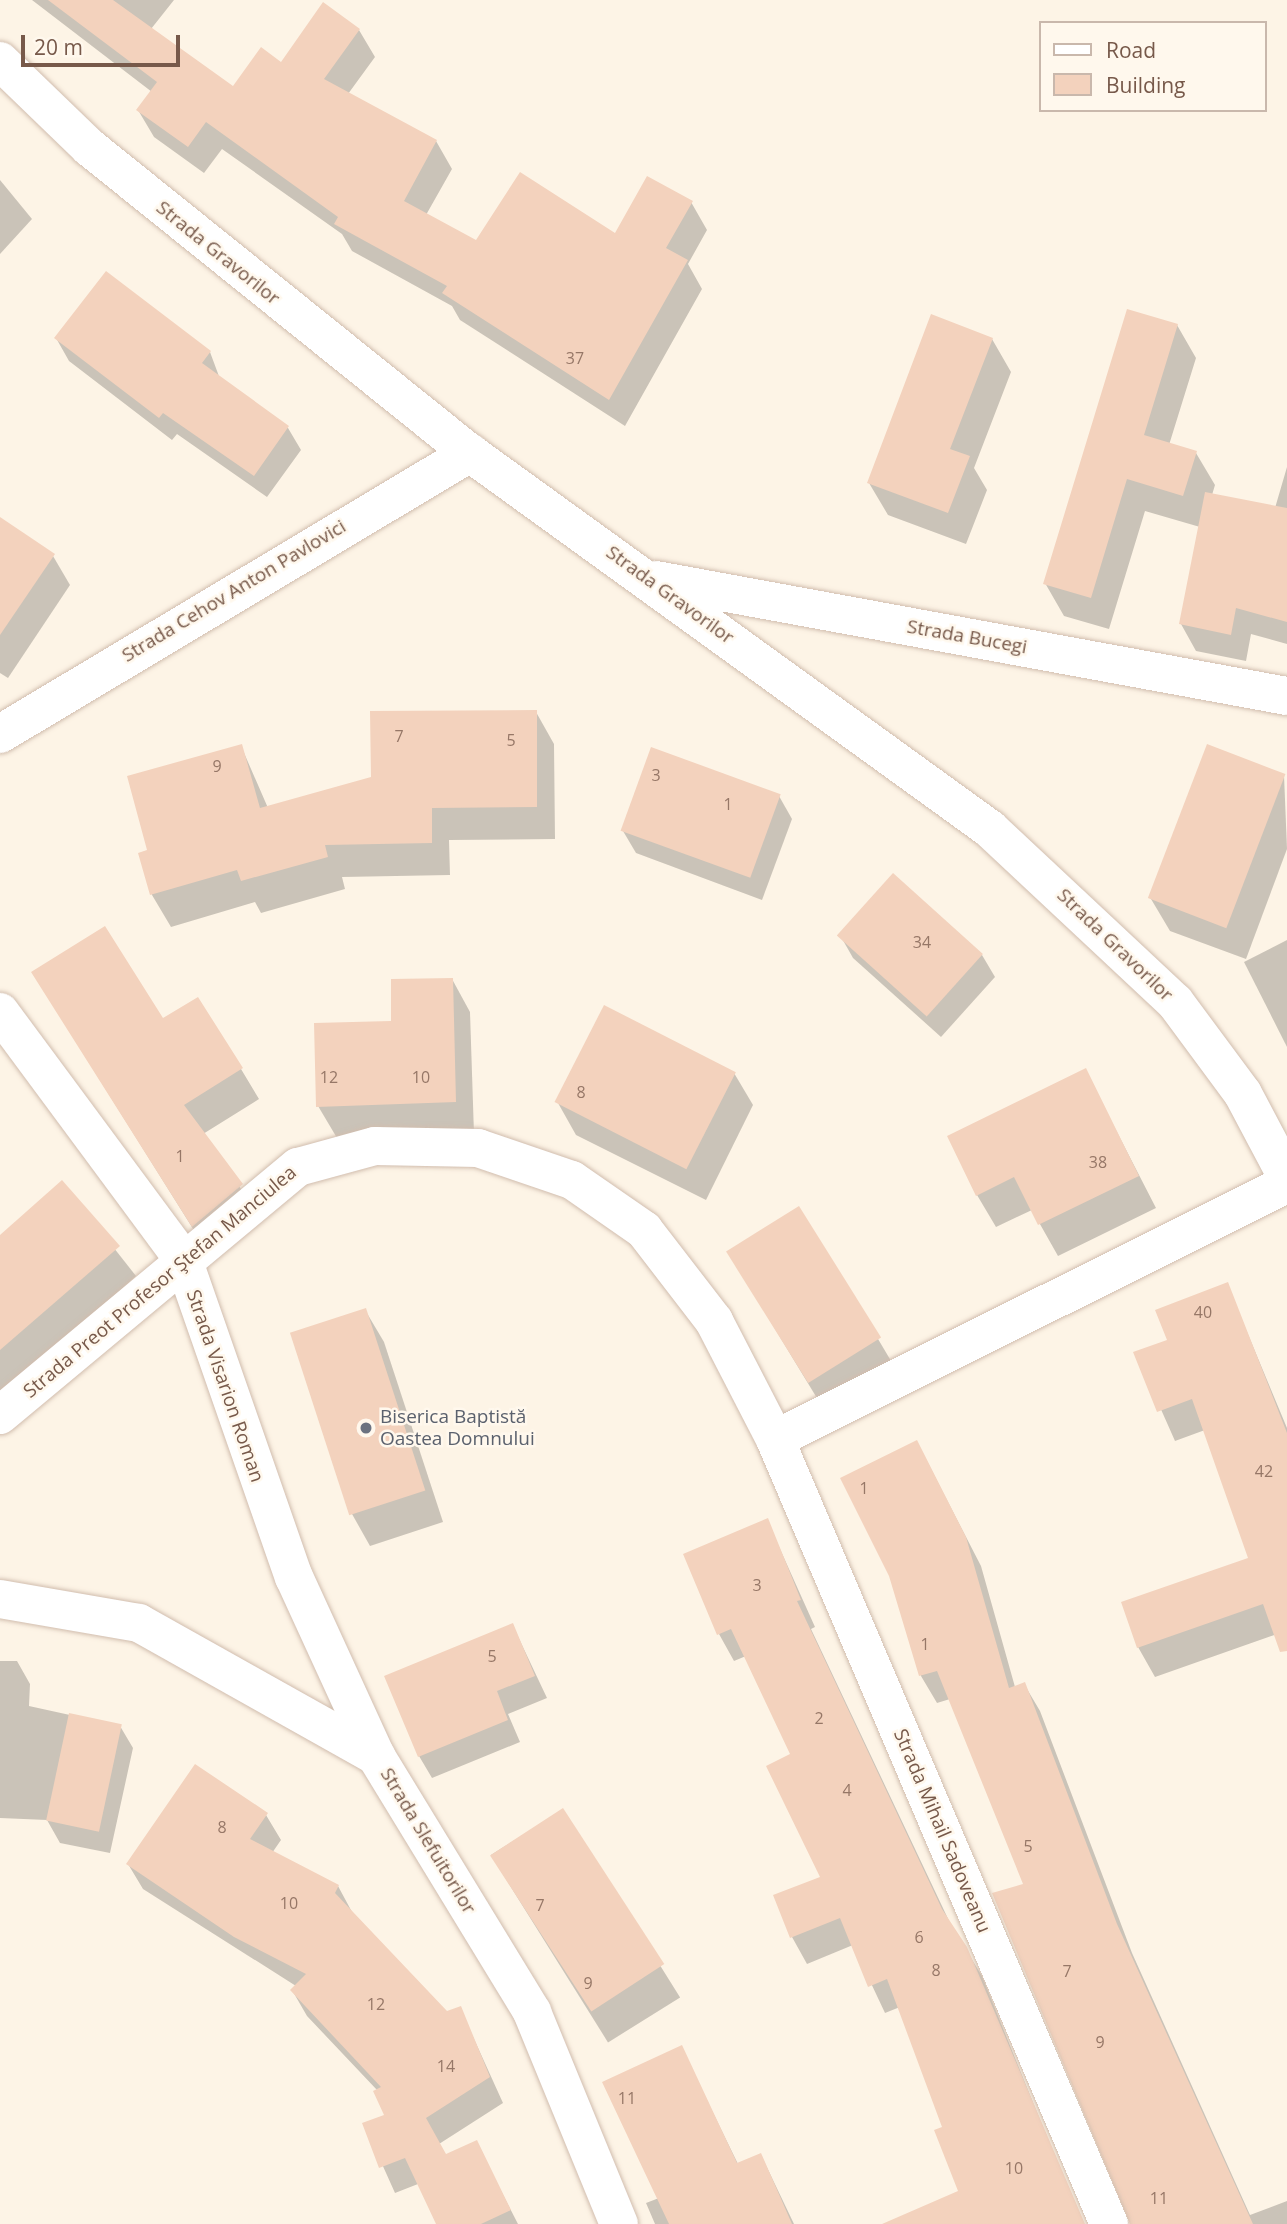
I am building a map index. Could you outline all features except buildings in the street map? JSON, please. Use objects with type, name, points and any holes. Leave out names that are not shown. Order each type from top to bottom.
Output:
[{"type":"street","name":"Strada Gravorilor","points":[[0,61],[89,147],[470,453],[648,578],[990,829],[1071,900],[1175,1002],[1243,1094],[1287,1177]]},
{"type":"street","name":"Strada Cehov Anton Pavlovici","points":[[5,723],[470,453]]},
{"type":"street","name":"Strada Bucegi","points":[[648,578],[1287,696]]},
{"type":"street","name":"Strada Visarion Roman","points":[[0,1012],[183,1259],[293,1577],[376,1756]]},
{"type":"street","name":"Strada Preot Profesor Ştefan Manciulea","points":[[0,1415],[183,1259],[298,1167],[375,1146],[478,1148],[572,1180],[644,1230],[714,1321],[775,1439]]},
{"type":"street","points":[[775,1439],[1287,1184]]},
{"type":"street","name":"Strada Mihail Sadoveanu","points":[[775,1439],[1109,2224]]},
{"type":"street","name":"Strada Slefuitorilor","points":[[0,1598],[139,1622],[376,1756],[532,2012],[619,2224]]},
{"type":"place","name":"Biserica Baptistă Oastea Domnului","points":[[366,1428]]}]
